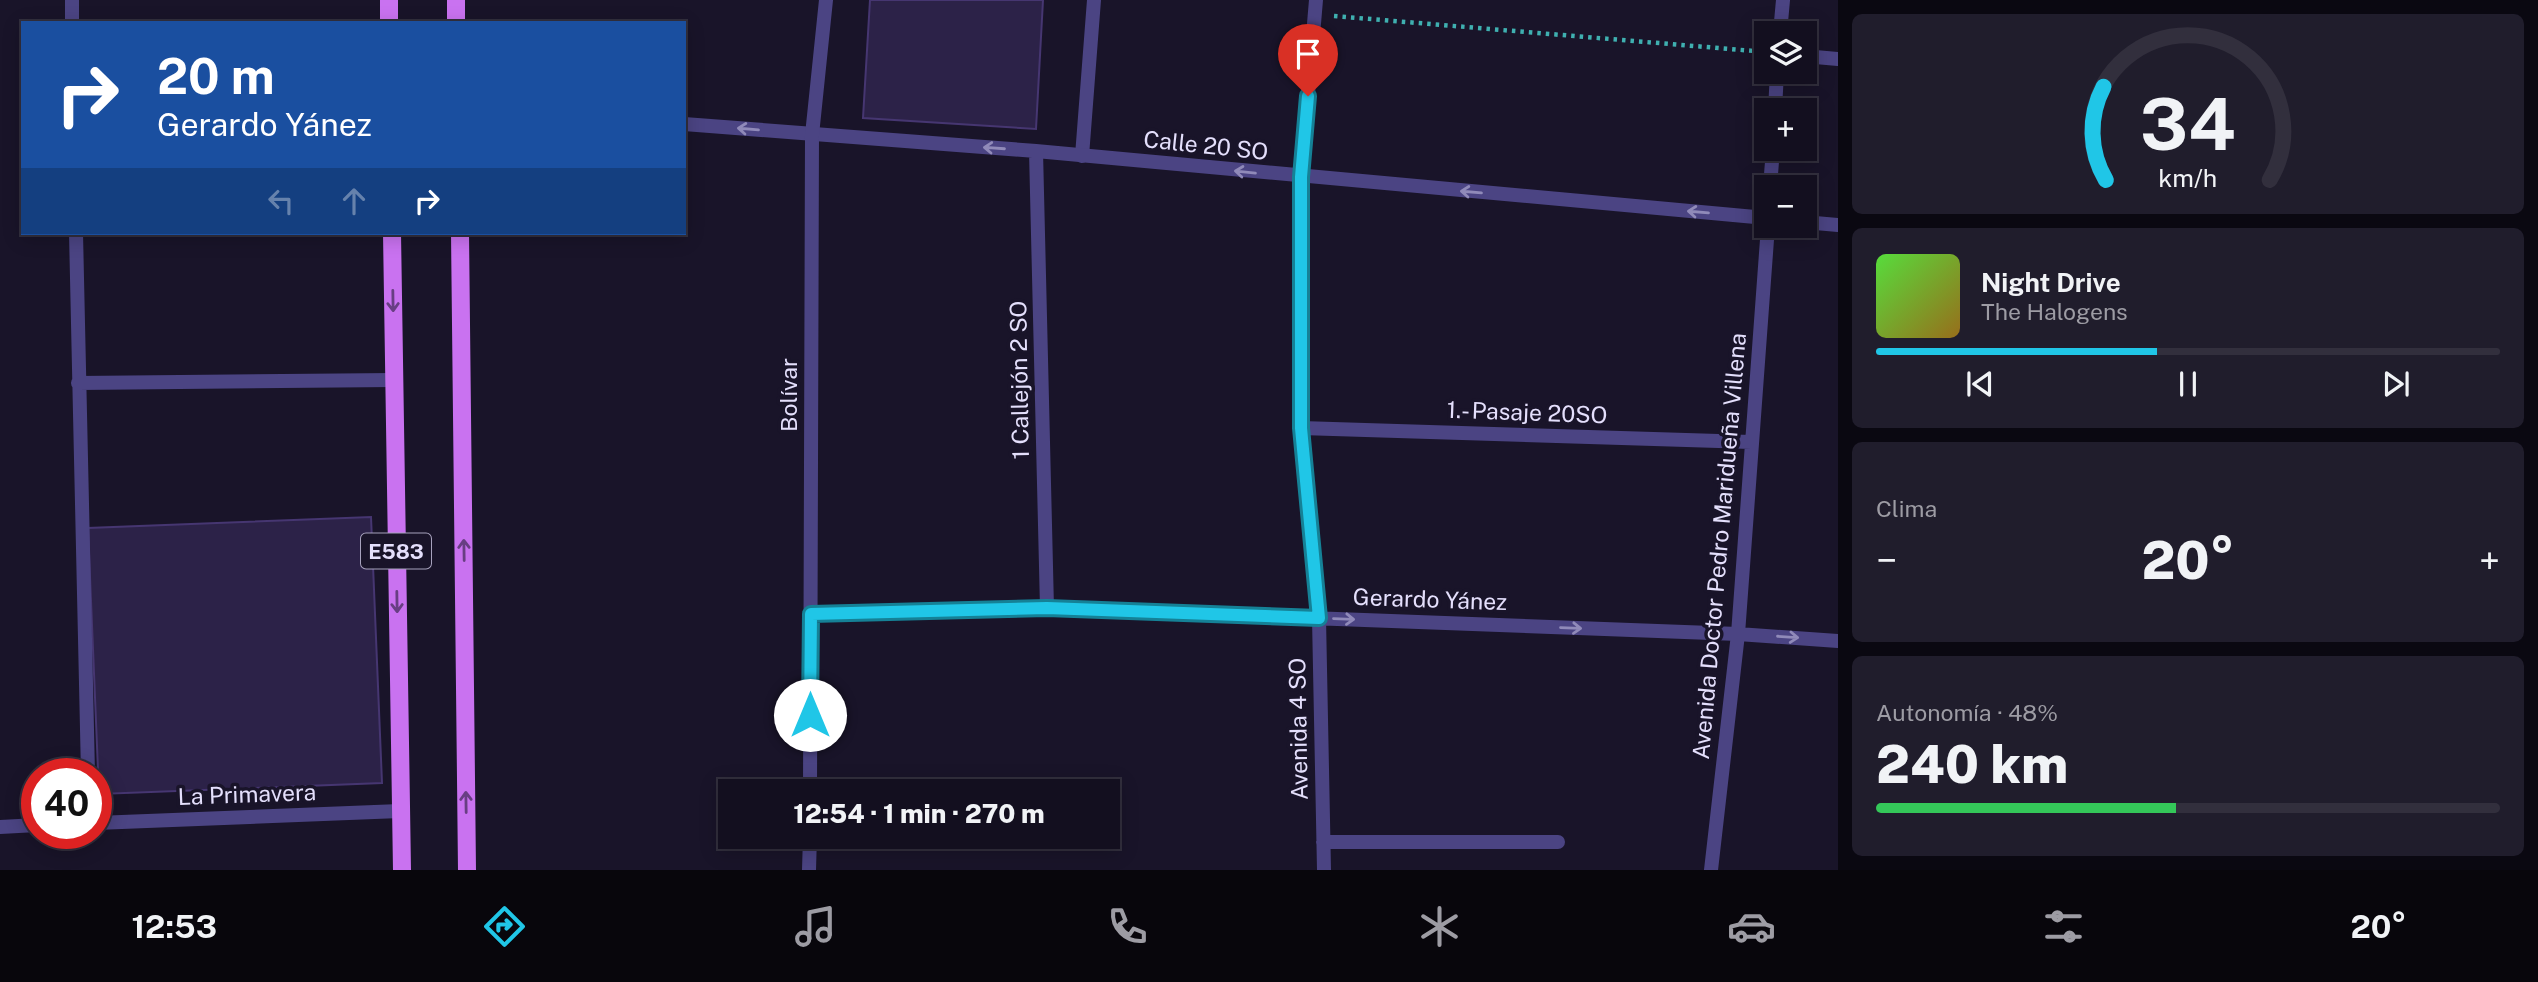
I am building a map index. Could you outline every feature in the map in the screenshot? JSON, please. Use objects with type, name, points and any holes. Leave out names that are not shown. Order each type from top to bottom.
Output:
[{"type":"main road","points":[[389,0],[389,21]]},
{"type":"main road","points":[[456,0],[456,21]]},
{"type":"main road","name":"E583","points":[[392,235],[402,870]]},
{"type":"main road","name":"E583","points":[[460,235],[467,870]]},
{"type":"street","points":[[72,0],[72,21]]},
{"type":"street","name":"Bolívar","points":[[810,779],[812,135],[827,0]]},
{"type":"street","points":[[1082,156],[1094,0]]},
{"type":"street","points":[[1781,21],[1783,0]]},
{"type":"street","name":"Avenida 4 SO","points":[[1315,7],[1301,177],[1301,428],[1319,618],[1324,870]]},
{"type":"street","points":[[1817,57],[1838,59]]},
{"type":"street","name":"Calle 20 SO","points":[[686,124],[1036,151],[1754,217]]},
{"type":"street","name":"1 Callejón 2 SO","points":[[1036,151],[1047,608]]},
{"type":"street","points":[[1817,223],[1838,225]]},
{"type":"street","points":[[76,235],[88,758]]},
{"type":"street","name":"Avenida Doctor Pedro Maridueña Villena","points":[[1711,870],[1738,634],[1767,238]]},
{"type":"street","points":[[78,383],[394,380]]},
{"type":"street","name":"1.- Pasaje 20SO","points":[[1301,428],[1751,442]]},
{"type":"street","name":"Gerardo Yánez","points":[[811,614],[1047,608],[1738,634],[1838,641]]},
{"type":"street","name":"La Primavera","points":[[112,822],[400,811]]},
{"type":"street","points":[[0,827],[21,826]]},
{"type":"street","points":[[1324,842],[1558,842]]},
{"type":"street","points":[[809,870],[810,849]]},
{"type":"path","points":[[1315,7],[1754,51]]},
{"type":"building","points":[[870,0],[1043,0],[1036,129],[863,118]]},
{"type":"building","points":[[371,517],[382,783],[112,793],[112,758],[98,758],[88,528]]},
{"type":"route","points":[[810,715],[811,614],[1047,608],[1319,618],[1301,428],[1301,177],[1308,96]]}]
